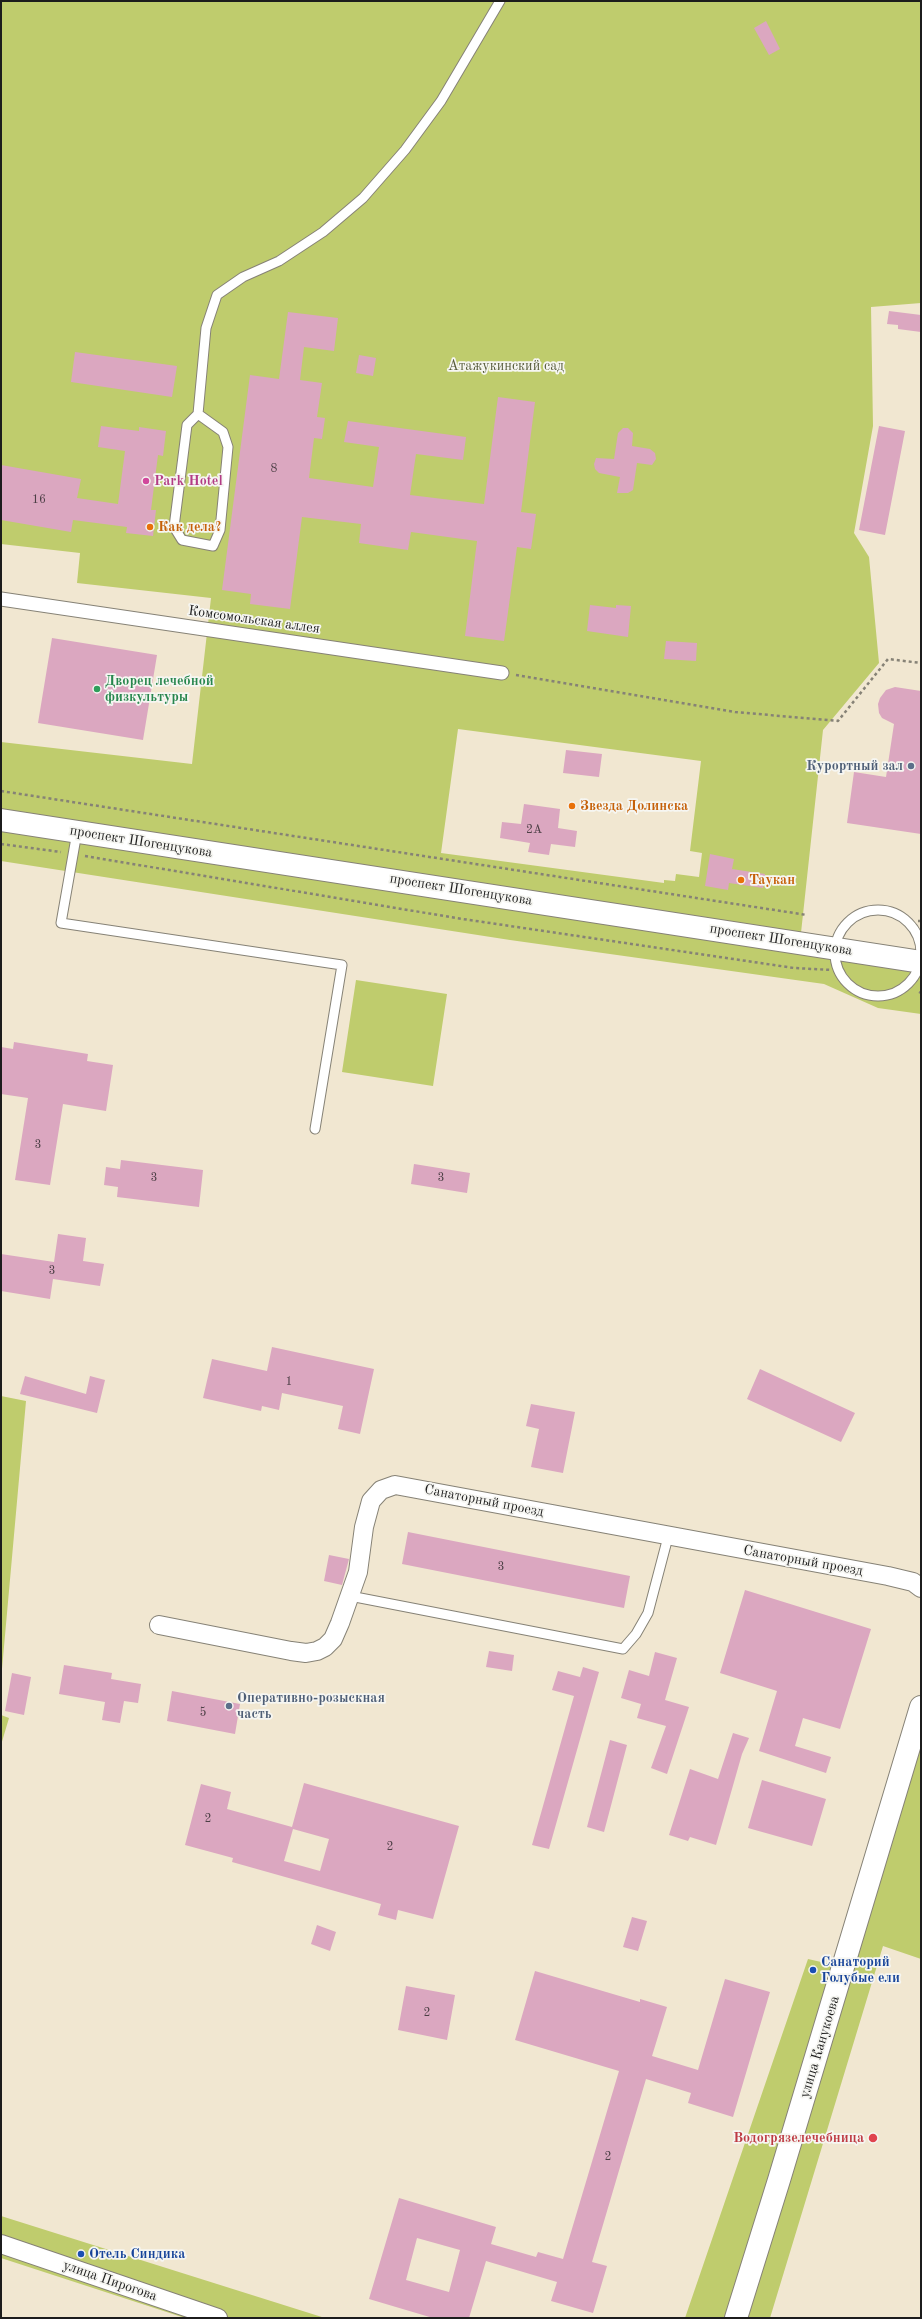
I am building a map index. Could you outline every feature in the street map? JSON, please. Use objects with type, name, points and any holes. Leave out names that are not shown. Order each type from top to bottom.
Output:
[{"type":"street","name":"Комсомольская аллея","points":[[1,599],[502,673]]},
{"type":"street","name":"проспект Шогенцукова","points":[[1,820],[921,962]]},
{"type":"street","name":"Санаторный проезд","points":[[158,1625],[306,1653],[326,1647],[333,1639],[358,1572],[364,1527],[371,1501],[381,1490],[395,1485],[602,1522],[668,1537],[888,1576],[913,1582],[921,1588]]},
{"type":"street","name":"улица Канукоева","points":[[736,2318],[838,1987],[921,1707]]},
{"type":"street","name":"улица Пирогова","points":[[1,2244],[218,2318]]},
{"type":"lane","points":[[198,414],[223,432],[228,447],[220,530],[213,546],[182,540],[174,527],[187,425],[198,414],[206,328],[217,295],[243,277],[279,261],[323,232],[363,198],[405,150],[441,101],[500,1]]},
{"type":"lane","points":[[77,832],[61,923],[342,965],[315,1129]]},
{"type":"lane","points":[[877,910],[892,912],[906,920],[916,932],[921,946],[921,962],[914,977],[903,989],[888,995],[872,996],[856,990],[844,980],[837,965],[835,948],[840,934],[849,921],[862,913],[877,910]]},
{"type":"lane","points":[[350,1596],[623,1649],[636,1634],[648,1613],[668,1537]]},
{"type":"path","points":[[502,673],[735,712],[838,721],[888,660],[921,663]]},
{"type":"path","points":[[1,791],[806,915]]},
{"type":"path","points":[[1,844],[73,853],[456,918],[794,968],[832,970]]},
{"type":"green space","name":"Атажукинский сад","points":[[1,1],[921,1],[921,303],[871,307],[873,426],[854,533],[869,557],[879,663],[823,730],[800,942],[921,962],[921,1014],[878,1008],[824,984],[510,940],[1,861],[1,742],[192,764],[211,598],[77,583],[80,553],[1,544]],"holes":[[[458,729],[701,761],[690,851],[702,853],[699,877],[676,874],[675,881],[664,880],[664,883],[441,853]]]},
{"type":"green space","points":[[356,980],[447,994],[433,1086],[342,1072]]},
{"type":"green space","points":[[1,1396],[26,1401],[1,1680]]},
{"type":"green space","points":[[921,1707],[921,1959],[883,1946],[770,2318],[685,2318],[808,1959],[843,1967]]},
{"type":"green space","points":[[1,1715],[9,1718],[1,1745]]},
{"type":"green space","points":[[1,2216],[325,2318],[185,2318],[1,2258]]},
{"type":"building","points":[[766,21],[780,49],[769,55],[754,28]]},
{"type":"building","points":[[889,311],[921,315],[921,332],[898,329],[898,325],[887,324]]},
{"type":"building","points":[[288,312],[338,318],[334,351],[304,347],[300,380],[322,383],[317,417],[325,418],[322,439],[314,438],[309,478],[373,487],[379,447],[344,442],[348,421],[466,437],[463,460],[416,454],[410,495],[484,504],[498,397],[535,402],[521,512],[536,514],[531,549],[517,547],[504,641],[465,636],[477,541],[411,532],[408,550],[359,543],[361,524],[302,517],[290,609],[250,604],[251,594],[222,590],[250,375],[279,379]]},
{"type":"building","points":[[75,352],[177,366],[172,397],[71,382]]},
{"type":"building","points":[[359,355],[376,358],[373,376],[356,373]]},
{"type":"building","points":[[101,426],[139,431],[139,427],[166,431],[163,456],[158,455],[151,510],[156,510],[153,536],[126,533],[127,527],[73,520],[71,532],[1,520],[1,465],[81,479],[77,498],[118,504],[125,451],[98,447]]},
{"type":"building","points":[[879,426],[905,431],[885,535],[859,530]]},
{"type":"building","points":[[623,428],[628,428],[633,433],[632,446],[650,449],[655,453],[656,459],[652,465],[637,463],[633,490],[628,493],[617,493],[620,477],[599,473],[595,469],[594,464],[596,458],[614,459],[618,433]]},
{"type":"building","points":[[590,605],[616,608],[616,605],[631,606],[628,637],[587,631]]},
{"type":"building","name":"Дворец лечебной физкультуры","points":[[52,638],[157,655],[143,740],[38,723]]},
{"type":"building","points":[[666,641],[697,643],[696,661],[664,659]]},
{"type":"building","name":"Курортный зал","points":[[895,687],[921,691],[921,834],[847,823],[854,772],[886,777],[894,724],[882,718],[879,713],[878,704],[880,698],[886,690]]},
{"type":"building","points":[[566,750],[602,754],[599,777],[563,773]]},
{"type":"building","points":[[524,804],[560,809],[558,828],[577,831],[575,847],[551,844],[549,855],[528,852],[530,843],[500,838],[502,822],[521,824]]},
{"type":"building","points":[[710,854],[734,859],[732,869],[765,874],[763,888],[729,883],[728,890],[705,886]]},
{"type":"building","points":[[14,1042],[88,1054],[87,1061],[113,1065],[106,1111],[63,1104],[50,1185],[15,1180],[28,1098],[1,1094],[1,1047],[13,1049]]},
{"type":"building","points":[[121,1160],[203,1170],[199,1207],[117,1197],[118,1187],[104,1185],[106,1167],[120,1169]]},
{"type":"building","points":[[414,1164],[470,1173],[467,1193],[411,1184]]},
{"type":"building","points":[[58,1234],[86,1238],[83,1261],[104,1264],[100,1286],[53,1279],[50,1299],[1,1291],[1,1254],[54,1262]]},
{"type":"building","points":[[272,1347],[374,1369],[360,1434],[338,1429],[343,1406],[282,1393],[279,1410],[262,1406],[261,1411],[203,1398],[212,1359],[267,1371]]},
{"type":"building","points":[[760,1369],[855,1413],[841,1442],[747,1399]]},
{"type":"building","points":[[25,1376],[86,1394],[90,1376],[105,1380],[97,1413],[20,1394]]},
{"type":"building","points":[[531,1404],[575,1412],[563,1473],[531,1467],[539,1429],[526,1426]]},
{"type":"building","points":[[408,1532],[630,1576],[624,1608],[402,1564]]},
{"type":"building","points":[[329,1555],[349,1559],[342,1585],[324,1581]]},
{"type":"building","points":[[745,1590],[871,1629],[840,1729],[803,1718],[795,1746],[831,1757],[826,1773],[759,1751],[777,1691],[720,1673]]},
{"type":"building","points":[[489,1651],[514,1655],[512,1671],[486,1667]]},
{"type":"building","points":[[655,1652],[677,1658],[665,1700],[689,1707],[667,1774],[651,1768],[666,1726],[637,1718],[641,1704],[621,1698],[629,1670],[649,1676]]},
{"type":"building","points":[[64,1665],[112,1673],[111,1679],[141,1684],[138,1703],[124,1701],[120,1723],[102,1720],[105,1702],[59,1694]]},
{"type":"building","points":[[583,1667],[599,1672],[549,1849],[532,1845],[574,1696],[552,1690],[558,1671],[580,1677]]},
{"type":"building","points":[[12,1673],[31,1677],[24,1715],[5,1711]]},
{"type":"building","points":[[172,1691],[240,1704],[235,1734],[167,1721]]},
{"type":"building","points":[[733,1733],[749,1738],[742,1754],[716,1845],[690,1837],[688,1841],[669,1835],[690,1769],[718,1779]]},
{"type":"building","points":[[610,1740],[627,1745],[604,1832],[587,1827]]},
{"type":"building","points":[[762,1780],[826,1799],[812,1846],[748,1828]]},
{"type":"building","points":[[304,1783],[459,1826],[433,1919],[398,1910],[396,1920],[378,1915],[381,1904],[232,1862],[233,1858],[185,1845],[201,1784],[231,1792],[227,1809],[292,1827]],"holes":[[[293,1829],[329,1839],[320,1871],[284,1861]]]},
{"type":"building","points":[[632,1917],[647,1921],[638,1951],[623,1947]]},
{"type":"building","points":[[317,1925],[336,1932],[330,1951],[311,1944]]},
{"type":"building","points":[[535,1971],[640,2002],[640,1999],[667,2007],[652,2056],[698,2070],[725,1979],[770,1992],[733,2117],[688,2103],[691,2093],[646,2079],[592,2262],[607,2266],[593,2313],[551,2301],[557,2282],[486,2261],[469,2318],[433,2318],[369,2299],[399,2198],[496,2227],[491,2244],[536,2257],[538,2252],[563,2259],[619,2071],[515,2040]],"holes":[[[417,2238],[460,2250],[449,2292],[406,2280]]]},
{"type":"building","points":[[406,1986],[455,1995],[447,2040],[398,2030]]},
{"type":"place","name":"Park Hotel","points":[[146,481]]},
{"type":"place","name":"Как дела?","points":[[150,527]]},
{"type":"place","name":"Дворец лечебной физкультуры","points":[[97,689]]},
{"type":"place","name":"Курортный зал","points":[[911,766]]},
{"type":"place","name":"Звезда Долинска","points":[[572,806]]},
{"type":"place","name":"Таукан","points":[[741,880]]},
{"type":"place","name":"Оперативно-розыскная часть","points":[[229,1706]]},
{"type":"place","name":"Санаторий Голубые ели","points":[[813,1970]]},
{"type":"place","name":"Водогрязелечебница","points":[[873,2138]]},
{"type":"place","name":"Отель Синдика","points":[[81,2254]]}]
